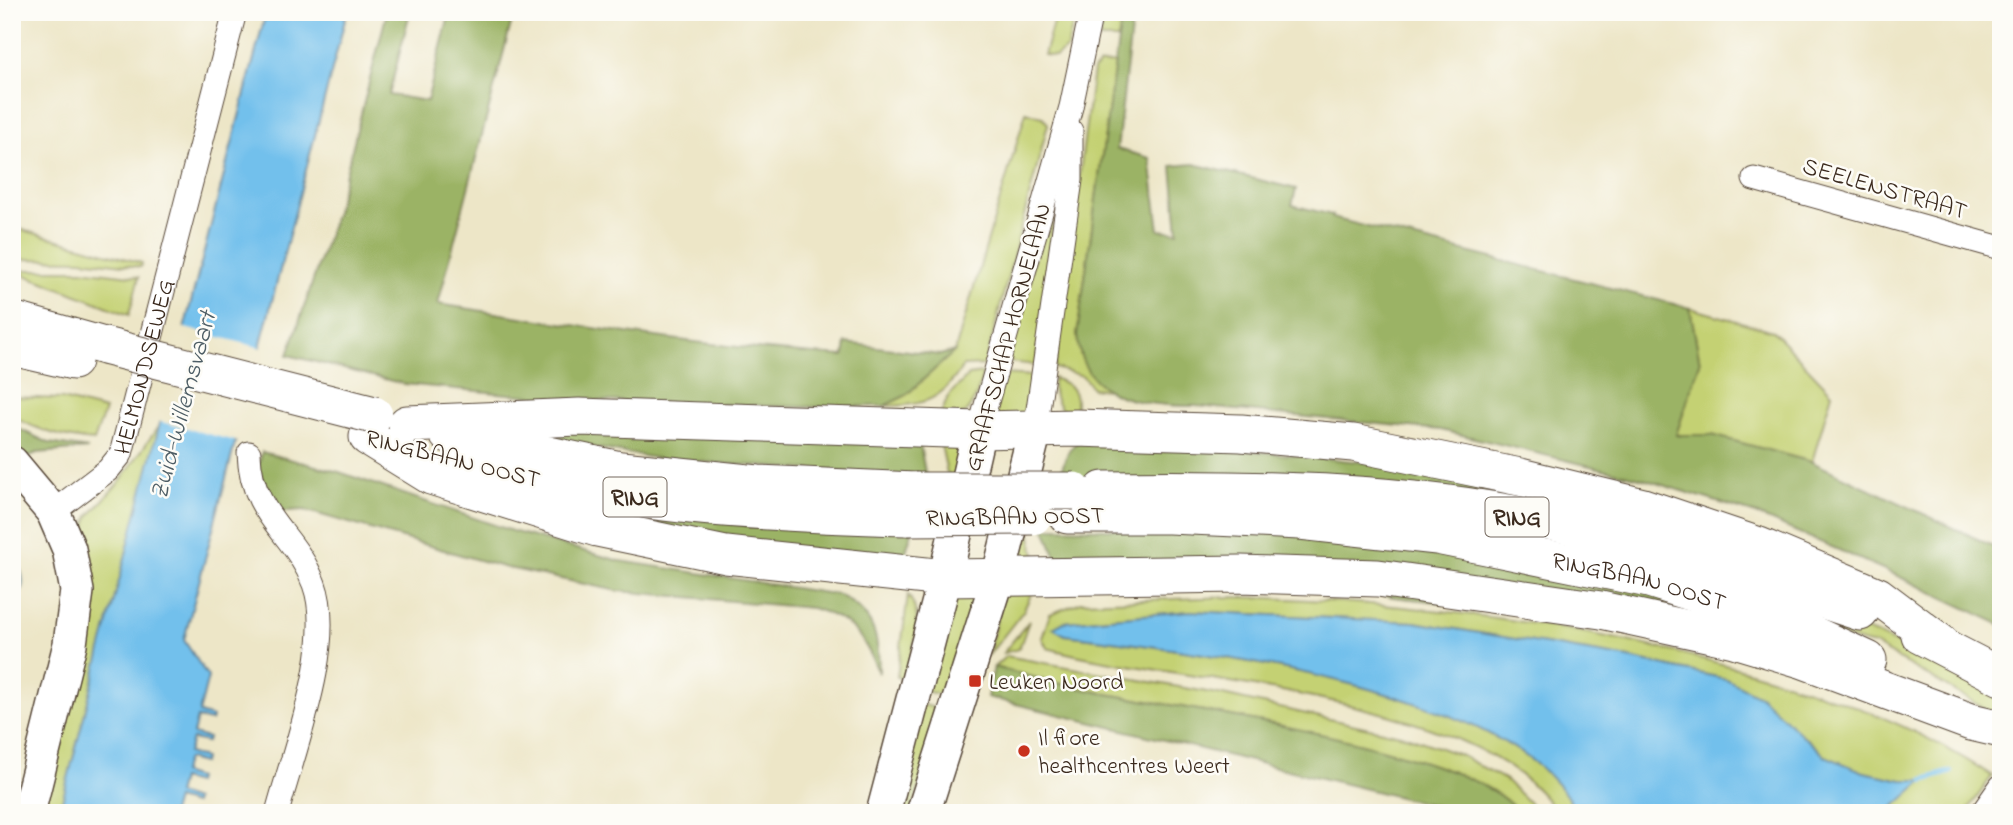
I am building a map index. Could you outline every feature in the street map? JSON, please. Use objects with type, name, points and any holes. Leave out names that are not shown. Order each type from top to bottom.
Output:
[{"type":"main road","name":"RINGBAAN OOST","points":[[12,320],[101,356]]},
{"type":"main road","name":"RINGBAAN OOST","points":[[12,347],[101,356],[383,425],[492,472],[614,494],[755,513],[911,504],[1070,503],[1318,493],[1454,505],[1578,527],[1754,577],[1877,617],[1941,644],[2001,677]]},
{"type":"main road","points":[[383,425],[579,417],[979,430],[1241,433],[1353,443],[1520,477],[1643,507],[1759,545],[1878,596],[1941,644]]},
{"type":"main road","points":[[383,425],[431,476],[597,528],[726,555],[946,578],[1241,574],[1378,578],[1601,610],[1734,639],[1801,659],[1970,722],[2001,727]]},
{"type":"main road","name":"RINGBAAN OOST","points":[[1070,503],[1168,516],[1314,523],[1437,536],[1649,579],[1781,620],[1980,710],[2001,727]]},
{"type":"street","name":"HELMONDSEWEG","points":[[53,512],[108,470],[121,454],[235,12]]},
{"type":"street","name":"GRAAFSCHAP HORNELAAN","points":[[883,813],[946,578],[979,430],[1071,107],[1091,12]]},
{"type":"street","name":"GRAAFSCHAP HORNELAAN","points":[[923,813],[998,578],[1035,430],[1071,180],[1071,107]]},
{"type":"street","name":"SEELENSTRAAT","points":[[1754,179],[2001,248]]},
{"type":"street","points":[[249,453],[250,477],[260,504],[314,582],[322,614],[316,666],[277,813]]},
{"type":"street","points":[[12,463],[53,512],[69,549],[77,591],[71,644],[28,813]]},
{"type":"street","points":[[1982,813],[2001,786]]},
{"type":"green space","points":[[387,12],[410,12],[389,95],[427,101],[450,12],[514,12],[438,304],[640,335],[793,352],[844,356],[846,343],[940,355],[955,351],[905,396],[884,406],[804,407],[572,400],[404,384],[288,355],[336,212]]},
{"type":"green space","points":[[1056,12],[1076,12],[1067,48],[1056,57],[1044,55]]},
{"type":"green space","points":[[1103,12],[1124,12],[1118,39],[1100,39]]},
{"type":"green space","points":[[1122,12],[1133,12],[1117,149],[1150,158],[1159,230],[1178,232],[1172,166],[1194,164],[1296,189],[1292,205],[1332,215],[1332,218],[1690,308],[1700,363],[1676,435],[1712,435],[1812,462],[2001,550],[2001,625],[1885,570],[1753,513],[1640,478],[1441,430],[1156,404],[1118,395],[1103,386],[1090,374],[1081,357],[1077,335]]},
{"type":"green space","points":[[1115,63],[1077,335],[1086,366],[1107,390],[1092,388],[1083,376],[1055,368],[1093,70],[1100,64]]},
{"type":"green space","points":[[1026,112],[1043,117],[1048,124],[985,365],[963,366],[947,387],[930,399],[910,405],[884,406],[905,396],[955,351]]},
{"type":"green space","points":[[1062,150],[1036,365],[1007,362]]},
{"type":"green space","points":[[12,227],[142,263],[141,267],[81,260],[12,259]]},
{"type":"green space","points":[[12,270],[81,270],[139,277],[129,315]]},
{"type":"green space","points":[[1690,308],[1773,331],[1832,393],[1812,462],[1712,435],[1676,435],[1700,363]]},
{"type":"green space","points":[[983,373],[976,397],[966,413],[939,418],[949,395],[969,375]]},
{"type":"green space","points":[[1003,374],[1033,376],[1023,424],[990,424]]},
{"type":"green space","points":[[1053,378],[1073,390],[1076,400],[1075,413],[1067,415],[1060,407],[1054,394]]},
{"type":"green space","points":[[12,397],[62,399],[105,410],[94,441],[83,440],[42,430],[12,416]]},
{"type":"green space","points":[[160,424],[59,813],[40,813],[81,564],[84,531],[89,516],[121,480]]},
{"type":"green space","points":[[12,426],[49,443],[88,449],[37,453],[19,460],[12,453]]},
{"type":"green space","points":[[472,427],[919,439],[926,478],[661,459]]},
{"type":"green space","points":[[1089,435],[1491,475],[1748,564],[1133,480],[1059,478],[1072,447]]},
{"type":"green space","points":[[940,440],[960,441],[956,478],[947,473]]},
{"type":"green space","points":[[262,452],[339,472],[512,531],[620,561],[839,595],[860,610],[872,627],[878,647],[879,673],[867,648],[854,630],[838,618],[812,608],[618,591],[503,567],[304,510],[271,512],[258,466]]},
{"type":"green space","points":[[551,490],[914,525],[903,561],[662,531]]},
{"type":"green space","points":[[1319,503],[1565,538],[1782,597],[1881,636],[2001,694],[2001,718],[1874,645]]},
{"type":"green space","points":[[1029,528],[1037,563],[1020,567],[1012,555]]},
{"type":"green space","points":[[1045,528],[1288,532],[1648,585],[1757,637],[1057,560]]},
{"type":"green space","points":[[983,582],[947,696],[920,690],[949,583]]},
{"type":"green space","points":[[1033,590],[1024,610],[988,656],[1003,595]]},
{"type":"green space","points":[[908,595],[914,605],[917,625],[903,680],[897,677]]},
{"type":"green space","points":[[1232,597],[1425,609],[1615,638],[1740,669],[1838,700],[1933,741],[1992,776],[1966,813],[1887,813],[1923,780],[1902,780],[1863,772],[1825,756],[1805,737],[1726,679],[1629,658],[1414,622],[1190,611],[1064,622],[1054,628],[1065,635],[1266,665],[1346,683],[1423,706],[1490,734],[1543,770],[1576,813],[1556,813],[1518,773],[1463,742],[1396,718],[1322,699],[1245,684],[1103,661],[1047,648],[1042,638],[1050,614],[1081,602]]},
{"type":"green space","points":[[1029,621],[1019,649],[1003,653]]},
{"type":"green space","points":[[1006,656],[1218,694],[1409,737],[1460,755],[1506,780],[1539,813],[1518,813],[1491,790],[1446,769],[1388,751],[1322,734],[1084,689],[994,667]]},
{"type":"green space","points":[[994,667],[1084,689],[1322,734],[1388,751],[1446,769],[1491,790],[1518,813],[1465,813],[987,697]]},
{"type":"green space","points":[[917,703],[942,710],[911,813],[889,813]]},
{"type":"water","name":"Zuid-Willemsvaart","points":[[266,12],[347,12],[184,640],[208,677],[199,713],[212,717],[211,721],[197,718],[193,734],[208,738],[207,742],[192,739],[188,753],[204,758],[203,763],[187,759],[182,773],[197,778],[196,783],[181,779],[177,794],[195,800],[194,804],[176,799],[172,813],[59,813]]},
{"type":"water","points":[[12,554],[19,566],[22,586],[12,604]]},
{"type":"water","points":[[1190,611],[1414,622],[1629,658],[1726,679],[1760,696],[1825,756],[1864,772],[1902,780],[1924,780],[1887,813],[1576,813],[1543,770],[1490,734],[1423,706],[1346,683],[1266,665],[1065,635],[1053,628],[1064,622]]},
{"type":"pier","points":[[181,327],[262,348],[239,442],[157,421]]},
{"type":"waterway","points":[[1924,780],[1950,772]]},
{"type":"place","name":"Leuken Noord","points":[[975,681]]},
{"type":"place","name":"Il fiore healthcentres Weert","points":[[1024,751]]}]
